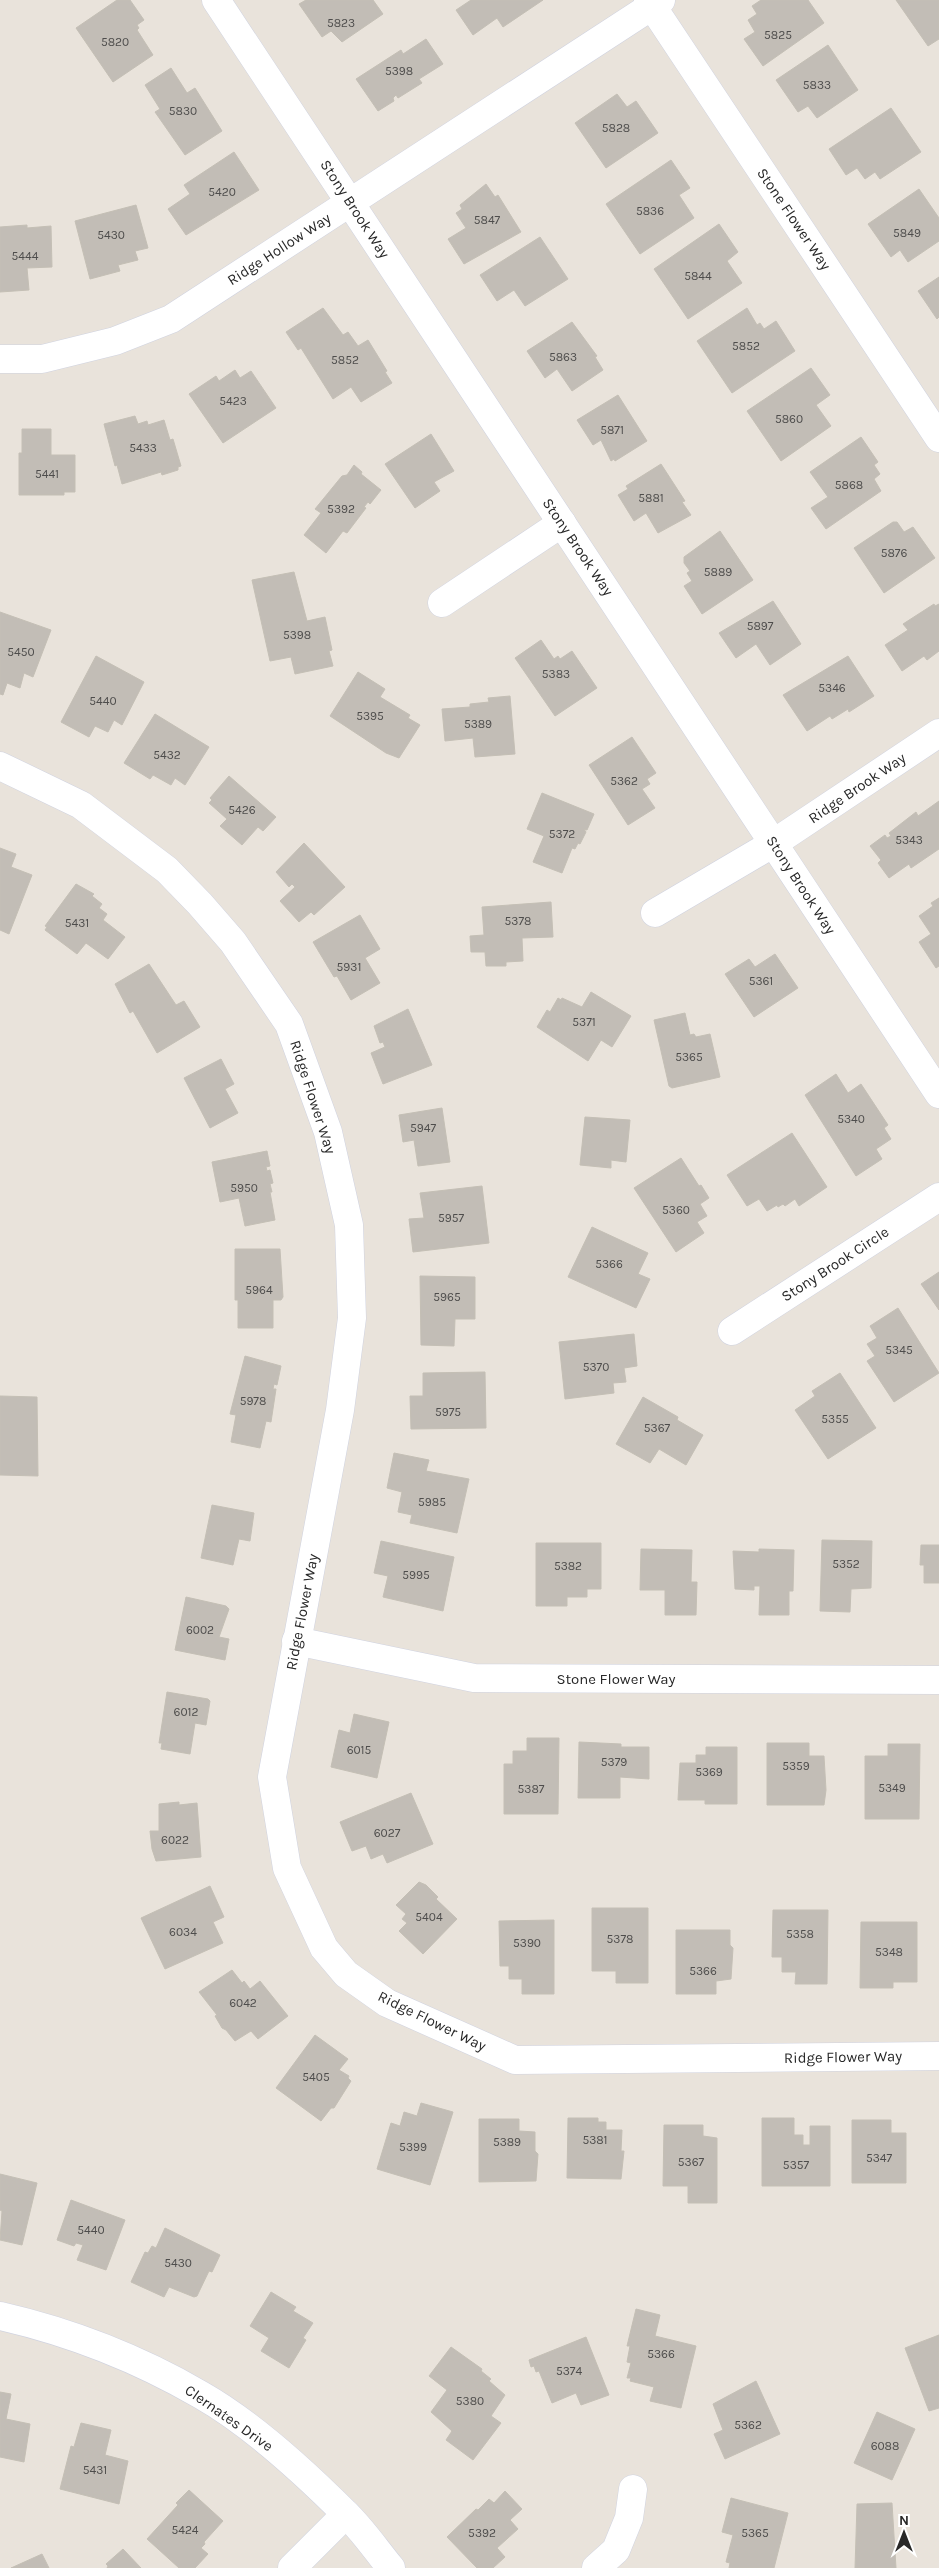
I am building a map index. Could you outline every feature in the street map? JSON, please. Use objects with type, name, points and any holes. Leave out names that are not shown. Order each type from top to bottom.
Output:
[{"type":"street","name":"Stony Brook Way","points":[[216,0],[939,1094]]},
{"type":"street","name":"Ridge Hollow Way","points":[[0,359],[42,359],[115,341],[170,319],[653,2]]},
{"type":"street","name":"Stone Flower Way","points":[[653,2],[939,438]]},
{"type":"street","points":[[442,603],[562,523]]},
{"type":"street","name":"Ridge Brook Way","points":[[655,913],[774,843],[939,733]]},
{"type":"street","name":"Ridge Flower Way","points":[[0,766],[82,805],[167,870],[200,904],[233,942],[289,1024],[328,1132],[349,1225],[352,1318],[340,1410],[272,1777],[287,1868],[324,1948],[346,1974],[387,2003],[515,2060],[939,2056]]},
{"type":"street","name":"Stony Brook Circle","points":[[732,1331],[939,1197]]},
{"type":"street","name":"Stone Flower Way","points":[[296,1641],[474,1678],[939,1680]]},
{"type":"street","name":"Clernates Drive","points":[[0,2316],[32,2323],[133,2359],[202,2396],[263,2439],[346,2514],[391,2568]]},
{"type":"street","points":[[596,2568],[616,2550],[629,2518],[633,2489]]},
{"type":"street","points":[[292,2568],[346,2514]]},
{"type":"building","points":[[117,0],[130,0],[144,20],[137,25],[139,28],[137,30],[153,55],[113,82],[76,28]]},
{"type":"building","points":[[306,0],[373,0],[383,14],[342,42],[331,31],[322,37],[299,4]]},
{"type":"building","points":[[471,0],[543,0],[503,27],[497,18],[473,35],[456,10]]},
{"type":"building","points":[[761,0],[808,0],[824,23],[763,66],[744,39],[755,32],[748,20],[757,14],[752,6]]},
{"type":"building","points":[[896,0],[939,0],[939,39],[928,46]]},
{"type":"building","points":[[426,39],[443,64],[419,79],[422,83],[398,98],[396,95],[393,98],[394,101],[378,111],[356,79],[401,50],[403,54]]},
{"type":"building","points":[[828,45],[858,90],[817,118],[808,106],[798,112],[776,80]]},
{"type":"building","points":[[171,68],[187,93],[195,88],[222,131],[185,155],[155,112],[160,109],[145,85]]},
{"type":"building","points":[[617,94],[627,107],[636,101],[658,133],[606,168],[575,123]]},
{"type":"building","points":[[891,108],[921,152],[880,179],[875,172],[865,179],[857,168],[846,175],[829,149]]},
{"type":"building","points":[[234,152],[259,190],[186,235],[168,209],[190,194],[184,185]]},
{"type":"building","points":[[671,160],[690,188],[679,195],[694,218],[640,254],[606,204]]},
{"type":"building","points":[[486,184],[495,197],[498,195],[521,232],[464,264],[448,239],[466,228],[456,213],[462,209],[460,205]]},
{"type":"building","points":[[919,189],[939,218],[939,241],[908,262],[900,250],[891,257],[868,224]]},
{"type":"building","points":[[136,205],[148,248],[135,251],[138,260],[118,265],[120,271],[90,279],[75,221]]},
{"type":"building","points":[[719,224],[738,252],[727,261],[742,283],[688,319],[654,269]]},
{"type":"building","points":[[27,225],[27,228],[51,226],[52,267],[27,268],[29,290],[0,292],[0,227]]},
{"type":"building","points":[[540,237],[568,279],[525,306],[514,290],[497,301],[480,275]]},
{"type":"building","points":[[939,277],[939,317],[937,319],[918,291]]},
{"type":"building","points":[[323,308],[343,335],[348,332],[358,346],[368,340],[392,383],[361,402],[351,387],[333,399],[301,348],[298,350],[286,332]]},
{"type":"building","points":[[747,308],[757,325],[760,323],[764,329],[776,321],[795,351],[732,393],[697,341]]},
{"type":"building","points":[[572,322],[597,356],[595,357],[603,370],[572,391],[557,369],[545,378],[527,351]]},
{"type":"building","points":[[811,368],[830,395],[816,405],[831,426],[781,461],[747,411]]},
{"type":"building","points":[[235,370],[240,378],[251,371],[276,408],[223,443],[189,394],[216,376],[219,381]]},
{"type":"building","points":[[618,395],[647,441],[615,461],[614,459],[611,461],[601,440],[593,445],[577,420]]},
{"type":"building","points":[[135,416],[138,424],[147,421],[148,425],[164,420],[170,440],[173,439],[181,466],[178,467],[178,470],[162,475],[161,472],[122,484],[117,465],[115,466],[104,424]]},
{"type":"building","points":[[22,429],[51,429],[51,455],[75,455],[75,492],[64,492],[64,495],[19,495],[19,453],[22,453]]},
{"type":"building","points":[[431,434],[454,471],[434,482],[440,491],[415,508],[385,464]]},
{"type":"building","points":[[861,437],[878,462],[874,465],[880,474],[874,479],[881,491],[826,529],[811,508],[828,497],[810,472]]},
{"type":"building","points":[[661,464],[685,501],[682,502],[691,515],[658,533],[646,513],[634,521],[618,495],[628,489],[626,486]]},
{"type":"building","points":[[354,465],[362,472],[361,474],[381,490],[370,504],[368,502],[364,507],[366,508],[347,533],[343,531],[326,553],[304,535],[321,513],[315,509],[342,476],[347,475]]},
{"type":"building","points":[[893,522],[897,522],[904,532],[913,527],[935,558],[884,593],[854,548]]},
{"type":"building","points":[[720,531],[753,580],[702,614],[684,586],[692,581],[687,573],[690,571],[684,563],[684,557]]},
{"type":"building","points":[[294,572],[307,621],[325,617],[332,650],[329,651],[333,666],[295,674],[291,657],[270,661],[252,580]]},
{"type":"building","points":[[773,601],[801,644],[770,665],[756,644],[736,658],[719,633]]},
{"type":"building","points":[[934,604],[935,606],[939,604],[939,651],[927,660],[924,656],[902,671],[885,645],[908,630],[903,624]]},
{"type":"building","points":[[0,612],[51,630],[33,677],[24,673],[20,688],[7,683],[3,695],[0,694]]},
{"type":"building","points":[[541,640],[554,659],[558,656],[560,659],[572,651],[597,688],[555,716],[515,658]]},
{"type":"building","points":[[96,656],[144,682],[122,725],[114,720],[108,732],[95,726],[89,737],[61,722]]},
{"type":"building","points":[[848,656],[874,696],[849,712],[848,709],[832,719],[830,716],[807,731],[783,695]]},
{"type":"building","points":[[358,672],[385,689],[380,697],[410,715],[408,718],[420,725],[399,758],[386,753],[330,716]]},
{"type":"building","points":[[510,696],[515,754],[475,757],[473,738],[445,741],[442,709],[470,707],[470,704],[489,702],[488,698]]},
{"type":"building","points":[[155,714],[209,747],[185,785],[175,778],[171,785],[153,775],[150,779],[124,763]]},
{"type":"building","points":[[632,737],[656,773],[647,779],[650,784],[642,789],[655,808],[628,825],[589,765]]},
{"type":"building","points":[[229,776],[276,817],[263,831],[258,827],[242,845],[220,826],[227,819],[209,803],[212,800],[210,798]]},
{"type":"building","points":[[542,793],[594,814],[587,830],[584,829],[586,832],[580,844],[578,843],[575,849],[572,848],[562,873],[533,862],[544,836],[527,829]]},
{"type":"building","points":[[939,801],[939,849],[911,868],[909,864],[889,878],[878,863],[881,860],[870,846],[885,835],[887,838],[891,836],[889,833],[916,812],[918,816]]},
{"type":"building","points":[[304,843],[345,887],[314,915],[311,912],[299,922],[280,901],[295,887],[292,884],[289,887],[276,872]]},
{"type":"building","points":[[0,848],[16,854],[11,867],[32,875],[9,934],[0,930]]},
{"type":"building","points":[[76,884],[94,894],[92,896],[102,904],[99,908],[107,914],[103,920],[125,937],[108,959],[86,943],[77,954],[45,930],[47,927],[45,926]]},
{"type":"building","points":[[939,898],[939,966],[936,968],[919,942],[931,934],[919,916],[933,906],[931,903]]},
{"type":"building","points":[[551,902],[553,937],[522,938],[523,961],[506,962],[506,966],[486,966],[485,952],[471,952],[470,936],[484,935],[482,907]]},
{"type":"building","points":[[360,915],[380,949],[365,958],[380,983],[351,1000],[337,976],[334,977],[313,942]]},
{"type":"building","points":[[775,954],[798,988],[754,1017],[725,974],[749,959],[755,967]]},
{"type":"building","points":[[149,964],[176,1005],[184,1001],[200,1027],[157,1053],[133,1011],[130,1013],[115,984]]},
{"type":"building","points":[[591,992],[631,1016],[612,1047],[601,1040],[588,1061],[537,1027],[547,1010],[550,1012],[558,998],[582,1007]]},
{"type":"building","points":[[408,1009],[432,1065],[383,1084],[371,1053],[385,1047],[383,1042],[380,1043],[374,1026]]},
{"type":"building","points":[[685,1013],[690,1035],[694,1034],[696,1037],[710,1034],[720,1077],[672,1088],[669,1086],[654,1020]]},
{"type":"building","points":[[221,1059],[234,1084],[225,1089],[238,1113],[210,1128],[184,1078]]},
{"type":"building","points":[[836,1074],[848,1093],[861,1084],[888,1125],[884,1128],[891,1139],[876,1149],[882,1159],[856,1176],[805,1095]]},
{"type":"building","points":[[442,1108],[450,1162],[418,1166],[414,1140],[403,1142],[399,1115]]},
{"type":"building","points":[[585,1117],[630,1120],[626,1162],[611,1160],[611,1168],[580,1165]]},
{"type":"building","points":[[792,1133],[827,1187],[799,1206],[795,1199],[785,1206],[783,1204],[778,1207],[777,1205],[767,1211],[759,1199],[747,1206],[727,1175]]},
{"type":"building","points":[[267,1151],[270,1166],[266,1167],[267,1171],[270,1170],[273,1183],[270,1184],[272,1192],[270,1192],[275,1220],[245,1226],[239,1198],[220,1202],[212,1162]]},
{"type":"building","points":[[681,1158],[709,1198],[700,1204],[707,1216],[697,1222],[704,1233],[676,1252],[634,1188]]},
{"type":"building","points":[[482,1186],[489,1243],[413,1252],[409,1219],[424,1218],[420,1193]]},
{"type":"building","points":[[592,1227],[648,1253],[638,1274],[650,1279],[636,1308],[568,1277]]},
{"type":"building","points":[[235,1249],[280,1249],[283,1297],[281,1300],[273,1300],[273,1328],[238,1328],[238,1300],[235,1300]]},
{"type":"building","points":[[939,1272],[939,1310],[921,1284]]},
{"type":"building","points":[[420,1276],[475,1277],[475,1319],[455,1319],[454,1346],[421,1345]]},
{"type":"building","points":[[898,1308],[939,1373],[894,1402],[867,1361],[875,1356],[867,1344],[877,1338],[870,1326]]},
{"type":"building","points":[[634,1334],[637,1366],[624,1368],[626,1382],[613,1383],[614,1393],[565,1399],[559,1342]]},
{"type":"building","points":[[245,1356],[281,1366],[277,1385],[274,1384],[273,1389],[276,1389],[271,1422],[266,1421],[260,1448],[231,1442],[236,1415],[230,1414]]},
{"type":"building","points":[[485,1372],[486,1428],[411,1429],[410,1396],[423,1396],[423,1373]]},
{"type":"building","points":[[840,1373],[876,1428],[828,1459],[795,1410],[815,1396],[812,1391]]},
{"type":"building","points":[[0,1396],[37,1397],[38,1476],[0,1475]]},
{"type":"building","points":[[643,1397],[678,1417],[677,1420],[703,1435],[686,1465],[659,1449],[650,1463],[616,1444]]},
{"type":"building","points":[[394,1453],[429,1460],[426,1471],[469,1479],[457,1533],[410,1523],[412,1515],[398,1512],[402,1492],[387,1488]]},
{"type":"building","points":[[212,1505],[254,1513],[250,1541],[239,1539],[233,1565],[201,1558]]},
{"type":"building","points":[[822,1540],[872,1541],[871,1588],[851,1589],[850,1612],[820,1611]]},
{"type":"building","points":[[381,1541],[454,1557],[443,1611],[383,1597],[388,1576],[374,1573]]},
{"type":"building","points":[[536,1543],[601,1543],[601,1589],[587,1589],[587,1597],[567,1597],[567,1606],[536,1606]]},
{"type":"building","points":[[921,1545],[939,1545],[939,1583],[924,1583],[924,1565],[920,1565]]},
{"type":"building","points":[[641,1549],[692,1550],[691,1582],[697,1582],[696,1615],[665,1615],[665,1590],[640,1590]]},
{"type":"building","points":[[759,1549],[794,1550],[793,1591],[789,1591],[789,1615],[759,1615],[760,1586],[754,1586],[754,1590],[735,1589],[733,1551],[759,1552]]},
{"type":"building","points":[[186,1597],[226,1606],[229,1609],[219,1637],[229,1639],[225,1660],[175,1650]]},
{"type":"building","points":[[167,1692],[208,1699],[210,1701],[206,1725],[195,1723],[190,1754],[161,1749],[162,1743],[159,1743]]},
{"type":"building","points":[[354,1714],[389,1722],[377,1778],[331,1767],[339,1730],[350,1733]]},
{"type":"building","points":[[527,1738],[559,1738],[558,1814],[504,1814],[504,1764],[513,1764],[513,1751],[527,1751]]},
{"type":"building","points":[[579,1742],[621,1744],[621,1747],[649,1747],[649,1779],[620,1777],[620,1798],[578,1798]]},
{"type":"building","points":[[767,1743],[809,1743],[809,1756],[824,1756],[826,1790],[824,1805],[767,1805]]},
{"type":"building","points":[[888,1744],[920,1744],[919,1819],[865,1819],[865,1756],[888,1756]]},
{"type":"building","points":[[706,1747],[737,1747],[737,1804],[705,1804],[705,1800],[678,1800],[680,1763],[696,1763],[696,1755],[706,1755]]},
{"type":"building","points":[[411,1793],[433,1844],[387,1863],[383,1854],[371,1859],[366,1846],[352,1851],[340,1822]]},
{"type":"building","points":[[179,1802],[179,1805],[197,1803],[201,1857],[156,1861],[152,1849],[150,1831],[159,1831],[159,1804]]},
{"type":"building","points":[[419,1882],[426,1885],[438,1897],[436,1899],[457,1919],[423,1954],[399,1931],[407,1923],[402,1919],[406,1914],[396,1905]]},
{"type":"building","points":[[210,1886],[224,1917],[213,1922],[223,1943],[165,1969],[141,1918]]},
{"type":"building","points":[[592,1908],[648,1908],[648,1983],[616,1983],[616,1971],[592,1971]]},
{"type":"building","points":[[773,1910],[828,1910],[827,1984],[795,1984],[796,1972],[782,1972],[782,1957],[772,1957]]},
{"type":"building","points":[[554,1920],[554,1994],[522,1994],[522,1979],[509,1979],[509,1966],[500,1966],[499,1921]]},
{"type":"building","points":[[861,1922],[917,1922],[917,1982],[893,1982],[893,1988],[860,1988]]},
{"type":"building","points":[[676,1930],[730,1930],[730,1945],[733,1948],[731,1979],[716,1981],[716,1994],[676,1994]]},
{"type":"building","points":[[232,1970],[242,1983],[244,1981],[250,1989],[260,1981],[288,2016],[258,2039],[251,2031],[235,2041],[222,2028],[215,2016],[217,2015],[199,1992]]},
{"type":"building","points":[[315,2035],[348,2059],[339,2070],[349,2076],[348,2078],[351,2081],[334,2108],[331,2108],[321,2121],[276,2088]]},
{"type":"building","points":[[421,2103],[453,2112],[430,2185],[377,2169],[391,2123],[400,2126],[404,2112],[417,2116]]},
{"type":"building","points":[[568,2118],[598,2118],[598,2122],[606,2122],[606,2130],[622,2130],[621,2151],[624,2151],[621,2179],[567,2178]]},
{"type":"building","points":[[762,2118],[794,2118],[794,2135],[803,2135],[803,2145],[810,2145],[810,2126],[830,2126],[830,2186],[762,2186]]},
{"type":"building","points":[[479,2119],[519,2119],[519,2131],[535,2132],[535,2151],[538,2154],[536,2181],[479,2182]]},
{"type":"building","points":[[852,2120],[891,2120],[891,2133],[906,2133],[906,2183],[852,2183]]},
{"type":"building","points":[[664,2125],[703,2125],[703,2136],[717,2138],[717,2203],[688,2203],[688,2186],[663,2186]]},
{"type":"building","points":[[0,2174],[37,2183],[22,2245],[0,2240],[2,2211],[0,2210]]},
{"type":"building","points":[[71,2200],[125,2220],[106,2270],[77,2260],[83,2245],[76,2243],[74,2246],[57,2240]]},
{"type":"building","points":[[165,2228],[220,2255],[212,2272],[209,2271],[197,2296],[194,2297],[169,2287],[164,2297],[131,2282],[145,2252],[148,2253],[152,2246],[156,2248]]},
{"type":"building","points":[[271,2292],[296,2307],[293,2311],[313,2323],[303,2338],[306,2340],[289,2368],[261,2351],[269,2338],[250,2326]]},
{"type":"building","points":[[636,2309],[660,2315],[655,2336],[696,2346],[681,2408],[650,2401],[654,2387],[630,2381],[631,2378],[627,2378],[631,2363],[627,2362],[630,2346],[627,2346]]},
{"type":"building","points":[[939,2335],[939,2408],[929,2411],[905,2348]]},
{"type":"building","points":[[586,2337],[609,2395],[581,2405],[576,2393],[552,2403],[539,2371],[536,2372],[534,2366],[531,2367],[529,2360]]},
{"type":"building","points":[[451,2347],[482,2369],[481,2371],[491,2379],[489,2381],[505,2395],[491,2416],[501,2423],[473,2460],[446,2440],[452,2431],[431,2412],[447,2390],[429,2376]]},
{"type":"building","points":[[756,2381],[780,2434],[725,2459],[714,2434],[723,2430],[713,2404]]},
{"type":"building","points":[[0,2392],[11,2394],[6,2419],[30,2424],[24,2462],[0,2457]]},
{"type":"building","points":[[877,2412],[915,2429],[892,2480],[854,2463]]},
{"type":"building","points":[[81,2423],[111,2430],[105,2455],[128,2461],[119,2504],[60,2489],[71,2446],[74,2447]]},
{"type":"building","points":[[189,2490],[223,2521],[204,2542],[205,2544],[201,2548],[208,2554],[195,2568],[179,2568],[147,2539]]},
{"type":"building","points":[[505,2491],[522,2509],[510,2520],[518,2529],[497,2548],[505,2557],[493,2568],[477,2568],[447,2537],[476,2509],[478,2510],[489,2499],[494,2503]]},
{"type":"building","points":[[731,2498],[788,2513],[774,2568],[729,2568],[730,2563],[726,2562],[733,2535],[722,2532]]},
{"type":"building","points":[[892,2503],[896,2568],[855,2568],[857,2504]]},
{"type":"building","points":[[123,2549],[141,2568],[107,2568],[106,2564]]},
{"type":"building","points":[[42,2554],[49,2568],[11,2568]]}]
